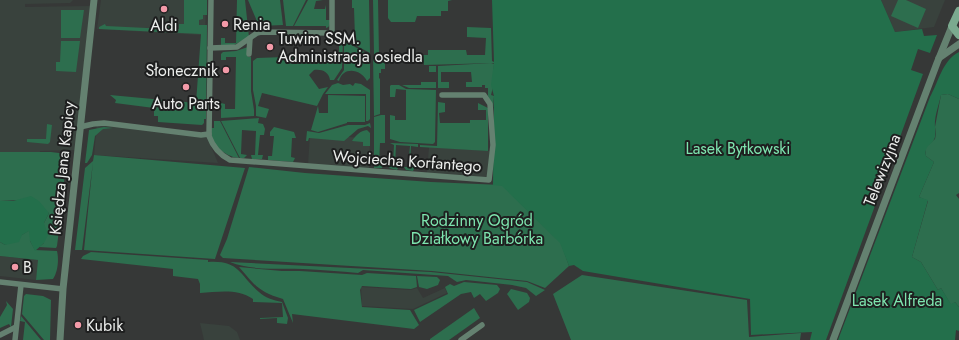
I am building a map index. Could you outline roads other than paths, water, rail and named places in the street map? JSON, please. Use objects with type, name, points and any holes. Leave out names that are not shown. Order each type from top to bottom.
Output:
[{"type":"main road","name":"Telewizyjna","points":[[955,25],[959,11]]},
{"type":"main road","points":[[955,25],[959,35]]},
{"type":"street","name":"Księdza Jana Kapicy","points":[[60,340],[63,290],[94,0]]},
{"type":"street","name":"Wojciecha Korfantego","points":[[210,0],[209,134],[214,147],[230,160],[489,180],[493,145],[490,104],[484,95],[442,95]]},
{"type":"street","points":[[210,48],[237,47],[257,33],[261,32],[332,33],[332,0]]},
{"type":"street","name":"Telewizyjna","points":[[832,340],[939,58],[955,25]]},
{"type":"street","points":[[250,38],[250,54]]},
{"type":"street","points":[[939,58],[959,44]]},
{"type":"street","points":[[80,127],[104,123],[201,135],[209,134]]},
{"type":"street","points":[[0,282],[63,290]]},
{"type":"street","points":[[15,340],[21,285]]},
{"type":"street","points":[[462,340],[482,325]]},
{"type":"street","points":[[0,334],[16,327]]},
{"type":"place","name":"Aldi","points":[[164,9]]},
{"type":"place","name":"Renia","points":[[225,24]]},
{"type":"place","name":"Tuwim SSM. Administracja osiedla","points":[[270,47]]},
{"type":"place","name":"Słonecznik","points":[[226,70]]},
{"type":"place","name":"Auto Parts","points":[[186,87]]},
{"type":"place","name":"B","points":[[15,267]]},
{"type":"place","name":"Kubik","points":[[78,325]]},
{"type":"park label","name":"Lasek Bytkowski","points":[[738,148]]},
{"type":"park label","name":"Rodzinny Ogród Działkowy Barbórka","points":[[477,229]]},
{"type":"park label","name":"Lasek Alfreda","points":[[897,300]]}]
